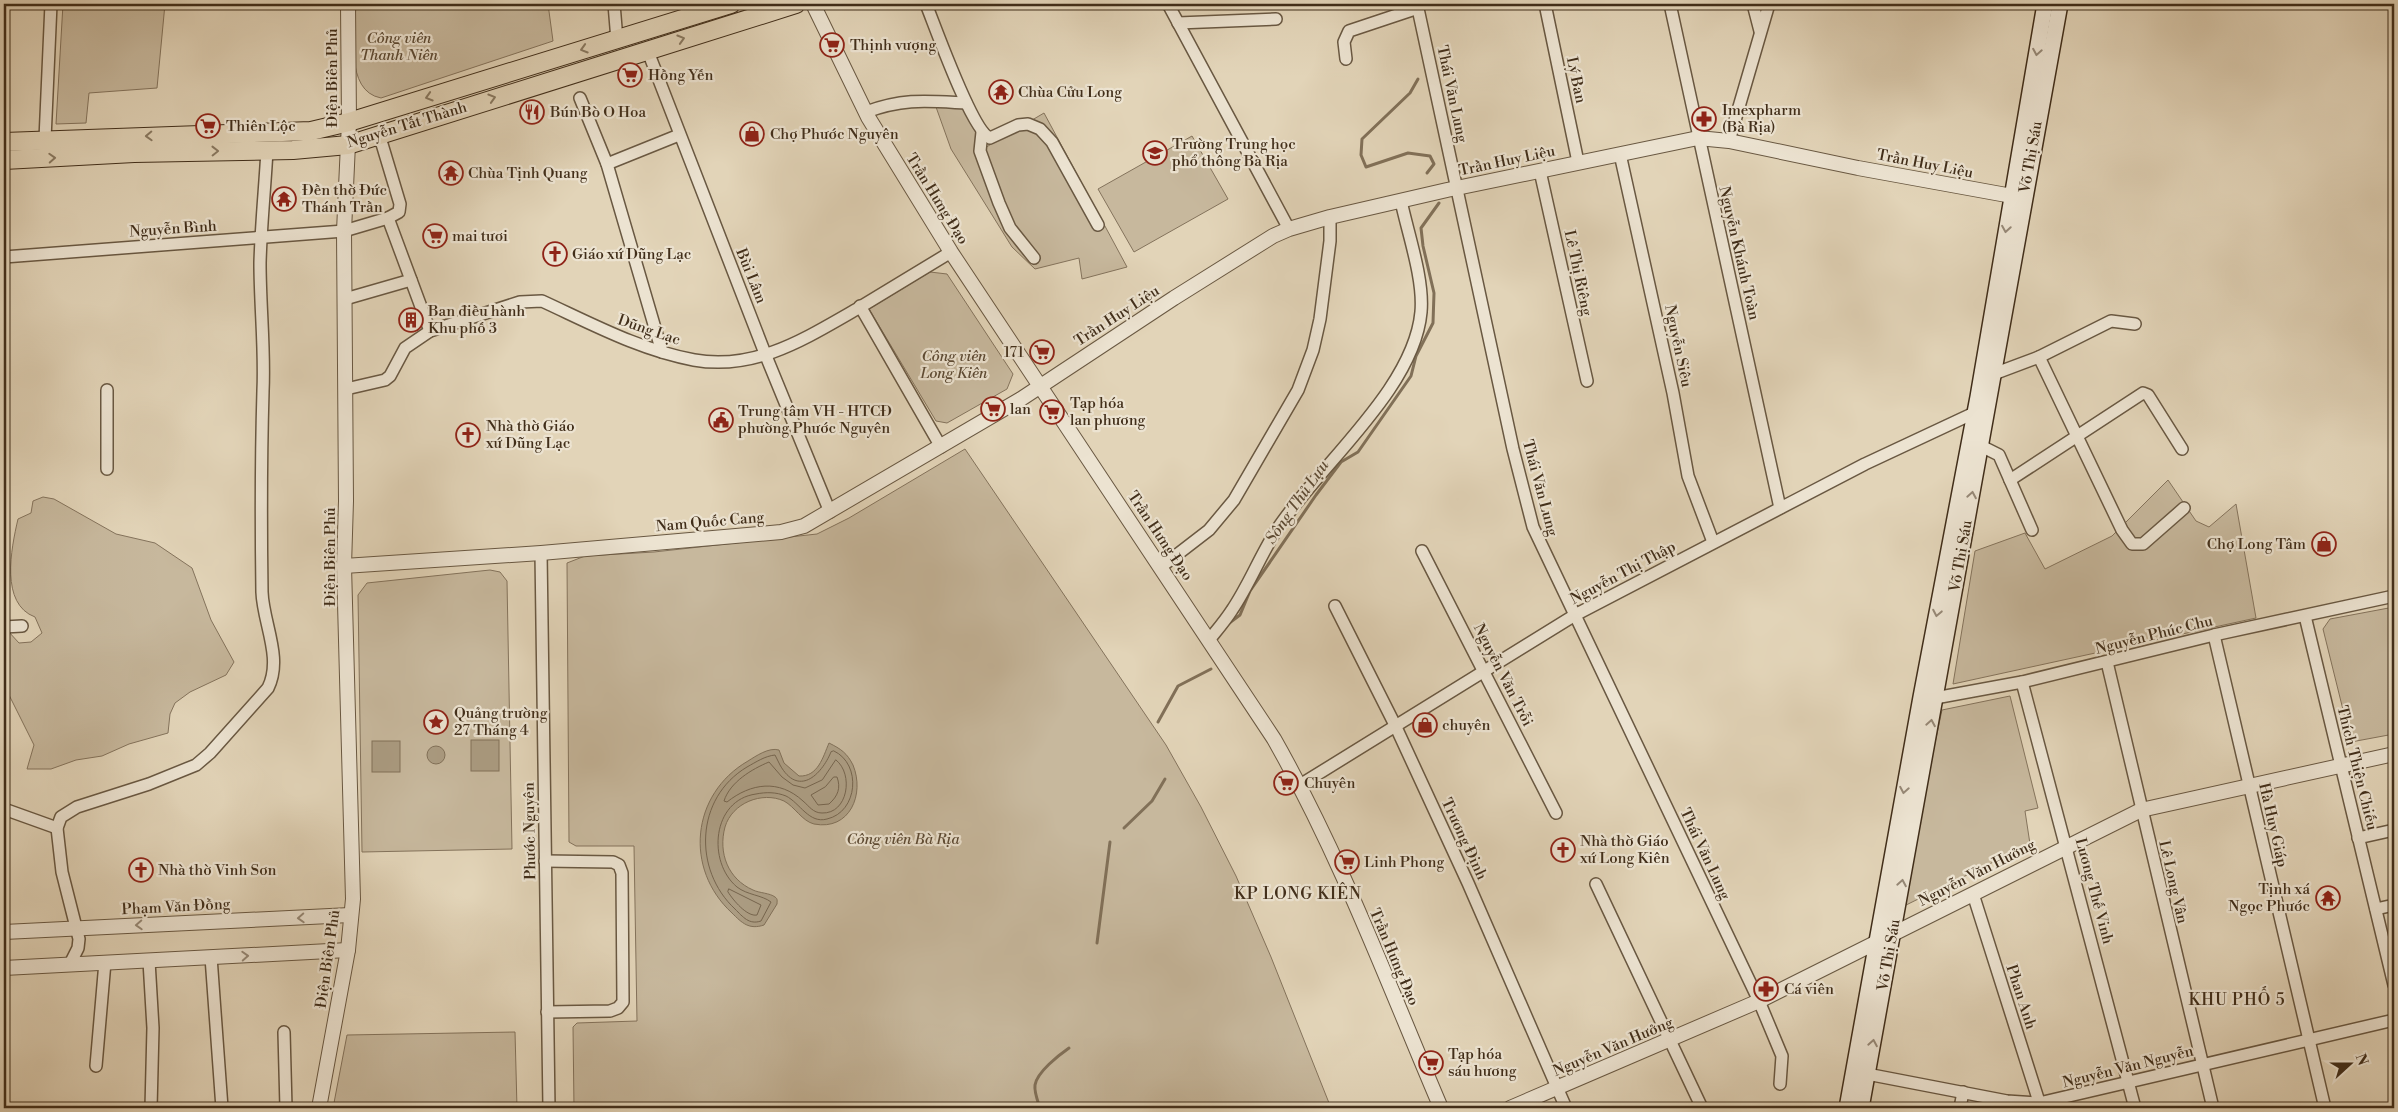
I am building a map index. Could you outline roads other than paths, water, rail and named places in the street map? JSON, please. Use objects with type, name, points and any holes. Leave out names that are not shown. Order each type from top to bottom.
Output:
[{"type":"main road","name":"Nguyễn Tất Thành","points":[[4,142],[311,131],[348,122],[731,4]]},
{"type":"main road","name":"Nguyễn Tất Thành","points":[[4,160],[348,145],[647,49],[796,4]]},
{"type":"main road","name":"Võ Thị Sáu","points":[[1861,1108],[1894,933],[1928,697],[1974,413],[1991,375],[2045,4]]},
{"type":"main road","name":"Võ Thị Sáu","points":[[1847,1108],[1878,941],[1981,446],[1984,394],[2017,198],[2060,4]]},
{"type":"street","points":[[46,139],[50,4]]},
{"type":"street","name":"Điện Biên Phủ","points":[[319,1108],[348,950],[353,899],[344,566],[346,299],[344,231],[348,145],[348,4]]},
{"type":"street","points":[[614,4],[616,40]]},
{"type":"street","name":"Trần Hưng Đạo","points":[[812,4],[866,112],[952,252],[1274,739],[1300,785],[1332,851],[1441,1108]]},
{"type":"street","points":[[926,4],[966,103],[982,132],[990,138],[1018,125],[1028,124],[1040,129],[1052,142],[1098,225]]},
{"type":"street","points":[[1168,4],[1289,229]]},
{"type":"street","name":"Lý Ban","points":[[1545,4],[1578,162]]},
{"type":"street","name":"Nguyễn Khánh Toàn","points":[[1670,4],[1780,508]]},
{"type":"street","points":[[1754,4],[1760,33]]},
{"type":"street","points":[[1729,141],[1769,4]]},
{"type":"street","points":[[1346,59],[1344,42],[1349,31],[1417,6]]},
{"type":"street","name":"Thái Văn Lung","points":[[1417,6],[1528,509],[1542,550],[1575,615],[1759,1001],[1782,1056],[1780,1084]]},
{"type":"street","points":[[1178,23],[1276,19]]},
{"type":"street","name":"Bùi Lâm","points":[[647,49],[766,356],[830,512]]},
{"type":"street","points":[[580,98],[607,164],[662,352]]},
{"type":"street","points":[[866,112],[887,104],[910,100],[966,103]]},
{"type":"street","points":[[982,132],[980,151],[999,203],[1010,228],[1034,258]]},
{"type":"street","points":[[379,134],[400,204],[399,212],[388,218],[430,331]]},
{"type":"street","points":[[607,164],[679,135]]},
{"type":"street","name":"Trần Huy Liệu","points":[[1040,387],[1174,298],[1273,236],[1289,229],[1330,217],[1458,188],[1698,138],[1729,141],[2017,198]]},
{"type":"street","points":[[70,964],[78,948],[77,928],[62,872],[57,828],[61,817],[77,807],[149,784],[196,765],[210,754],[268,688],[273,679],[274,660],[264,619],[262,567],[262,238],[267,150]]},
{"type":"street","name":"Nguyễn Siêu","points":[[1620,154],[1671,384],[1688,476],[1713,542]]},
{"type":"street","name":"Lê Thị Riêng","points":[[1540,171],[1587,381]]},
{"type":"street","points":[[1209,640],[1233,610],[1277,530],[1358,431],[1401,369],[1411,347],[1421,312],[1419,283],[1401,201]]},
{"type":"street","points":[[1161,567],[1209,530],[1234,500],[1298,390],[1313,350],[1320,319],[1330,241],[1330,217]]},
{"type":"street","name":"Nguyễn Bình","points":[[4,257],[344,231],[388,218]]},
{"type":"street","name":"Dũng Lạc","points":[[346,389],[385,380],[390,376],[405,348],[430,331],[520,302],[533,300],[542,301],[596,328],[662,352],[696,360],[716,361],[744,360],[766,356],[802,341],[952,252]]},
{"type":"street","points":[[346,299],[411,280]]},
{"type":"street","points":[[860,306],[941,447]]},
{"type":"street","points":[[1991,375],[2039,357],[2111,321],[2135,324]]},
{"type":"street","points":[[2039,357],[2122,530],[2132,544],[2143,544],[2184,508]]},
{"type":"street","name":"Nam Quốc Cang","points":[[344,566],[541,553],[781,532],[804,526],[830,512],[1040,387]]},
{"type":"street","points":[[107,469],[108,390]]},
{"type":"street","points":[[2010,480],[2143,393],[2148,395],[2182,449]]},
{"type":"street","name":"Nguyễn Thị Thập","points":[[1300,785],[1483,670],[1575,615],[1865,464],[1974,413]]},
{"type":"street","points":[[1981,446],[1999,455],[2032,530]]},
{"type":"street","name":"Nguyễn Văn Trỗi","points":[[1422,551],[1556,813]]},
{"type":"street","name":"Phước Nguyên","points":[[541,553],[548,1108]]},
{"type":"street","name":"Nguyễn Phúc Chu","points":[[1928,697],[2022,682],[2214,635],[2394,596]]},
{"type":"street","name":"Trương Định","points":[[1335,606],[1395,725],[1468,883],[1566,1108]]},
{"type":"street","name":"Thích Thiện Chiếu","points":[[2304,616],[2394,985]]},
{"type":"street","points":[[4,628],[22,626]]},
{"type":"street","name":"Hà Huy Giáp","points":[[2214,635],[2325,1108]]},
{"type":"street","name":"Lê Long Vân","points":[[2108,662],[2141,810],[2213,1108]]},
{"type":"street","name":"Lương Thế Vinh","points":[[2022,682],[2135,1108]]},
{"type":"street","name":"Nguyễn Văn Hưởng","points":[[1510,1108],[1759,1001],[2141,810],[2394,754]]},
{"type":"street","points":[[4,809],[57,828]]},
{"type":"street","points":[[2358,838],[2394,830]]},
{"type":"street","points":[[545,861],[613,862],[619,865],[622,873],[623,1002],[618,1008],[610,1011],[547,1012]]},
{"type":"street","points":[[1596,884],[1702,1108]]},
{"type":"street","name":"Phan Anh","points":[[1973,894],[2040,1106]]},
{"type":"street","points":[[2376,909],[2394,905]]},
{"type":"street","name":"Phạm Văn Đồng","points":[[4,932],[350,915]]},
{"type":"street","points":[[4,968],[348,950]]},
{"type":"street","points":[[211,957],[222,1108]]},
{"type":"street","points":[[149,961],[153,1028],[151,1108]]},
{"type":"street","points":[[96,1066],[105,962]]},
{"type":"street","name":"Nguyễn Văn Nguyễn","points":[[1867,1074],[2040,1106],[2201,1064],[2394,1020]]},
{"type":"street","points":[[284,1032],[286,1108]]},
{"type":"street","points":[[1960,1108],[1963,1092]]},
{"type":"water","points":[[471,740],[499,740],[499,771],[471,771]]},
{"type":"water","points":[[372,741],[400,741],[400,772],[372,772]]},
{"type":"water","points":[[829,743],[846,754],[853,765],[856,776],[855,798],[845,816],[837,822],[827,825],[814,824],[806,820],[784,801],[766,797],[749,801],[734,811],[725,827],[723,837],[724,855],[731,872],[744,885],[755,891],[773,896],[777,900],[777,904],[764,925],[754,927],[746,925],[732,913],[717,895],[706,875],[701,854],[701,833],[705,812],[715,792],[729,775],[748,761],[775,749],[779,750],[784,763],[799,776],[805,775],[811,773],[819,765]]},
{"type":"water","points":[[432,746],[440,746],[445,751],[443,762],[432,764],[427,759],[427,751]]},
{"type":"waterway","name":"Sông Thủ Lựu","points":[[1418,79],[1410,93],[1362,139],[1361,155],[1366,167],[1408,153],[1430,156],[1434,164],[1427,173]]},
{"type":"waterway","name":"Sông Thủ Lựu","points":[[1228,624],[1240,615],[1250,591],[1316,495],[1341,462],[1358,452],[1411,376],[1416,356],[1433,323],[1434,293],[1423,246],[1421,228],[1439,203]]},
{"type":"waterway","name":"Sông Thủ Lựu","points":[[1158,722],[1178,686],[1211,669]]},
{"type":"waterway","name":"Sông Thủ Lựu","points":[[1124,828],[1152,801],[1165,779]]},
{"type":"waterway","name":"Sông Thủ Lựu","points":[[1097,943],[1110,842]]},
{"type":"waterway","name":"Sông Thủ Lựu","points":[[1040,1108],[1035,1091],[1037,1080],[1049,1064],[1069,1048]]},
{"type":"place","name":"Thịnh vượng","points":[[832,45]]},
{"type":"place","name":"Hồng Yến","points":[[630,75]]},
{"type":"place","name":"Chùa Cửu Long","points":[[1001,92]]},
{"type":"place","name":"Bún Bò O Hoa","points":[[532,112]]},
{"type":"place","name":"Imexpharm (Bà Rịa)","points":[[1704,119]]},
{"type":"place","name":"Thiên Lộc","points":[[208,126]]},
{"type":"place","name":"Chợ Phước Nguyên","points":[[752,134]]},
{"type":"place","name":"Trường Trung học phổ thông Bà Rịa","points":[[1155,153]]},
{"type":"place","name":"Chùa Tịnh Quang","points":[[451,173]]},
{"type":"place","name":"Đền thờ Đức Thánh Trần","points":[[284,199]]},
{"type":"place","name":"mai tươi","points":[[435,236]]},
{"type":"place","name":"Giáo xứ Dũng Lạc","points":[[555,254]]},
{"type":"place","name":"Ban điều hành Khu phố 3","points":[[411,320]]},
{"type":"place","name":"171","points":[[1042,352]]},
{"type":"place","name":"lan","points":[[993,409]]},
{"type":"place","name":"Tạp hóa lan phương","points":[[1052,412]]},
{"type":"place","name":"Trung tâm VH - HTCĐ phường Phước Nguyên","points":[[721,420]]},
{"type":"place","name":"Nhà thờ Giáo xứ Dũng Lạc","points":[[468,435]]},
{"type":"place","name":"Chợ Long Tâm","points":[[2324,544]]},
{"type":"place","name":"Quảng trường 27 Tháng 4","points":[[436,722]]},
{"type":"place","name":"chuyên","points":[[1425,725]]},
{"type":"place","name":"Chuyên","points":[[1286,783]]},
{"type":"place","name":"Nhà thờ Giáo xứ Long Kiên","points":[[1563,850]]},
{"type":"place","name":"Linh Phong","points":[[1347,862]]},
{"type":"place","name":"Nhà thờ Vinh Sơn","points":[[141,870]]},
{"type":"place","name":"Tịnh xá Ngọc Phước","points":[[2328,898]]},
{"type":"place","name":"Cá viên","points":[[1766,989]]},
{"type":"place","name":"Tạp hóa sáu hương","points":[[1431,1063]]},
{"type":"district","name":"KP LONG KIÊN","points":[[1298,894]]},
{"type":"district","name":"KHU PHỐ 5","points":[[2237,1000]]},
{"type":"park label","name":"Công viên Thanh Niên","points":[[399,46]]},
{"type":"park label","name":"Công viên Long Kiên","points":[[954,364]]},
{"type":"park label","name":"Công viên Bà Rịa","points":[[903,839]]}]
